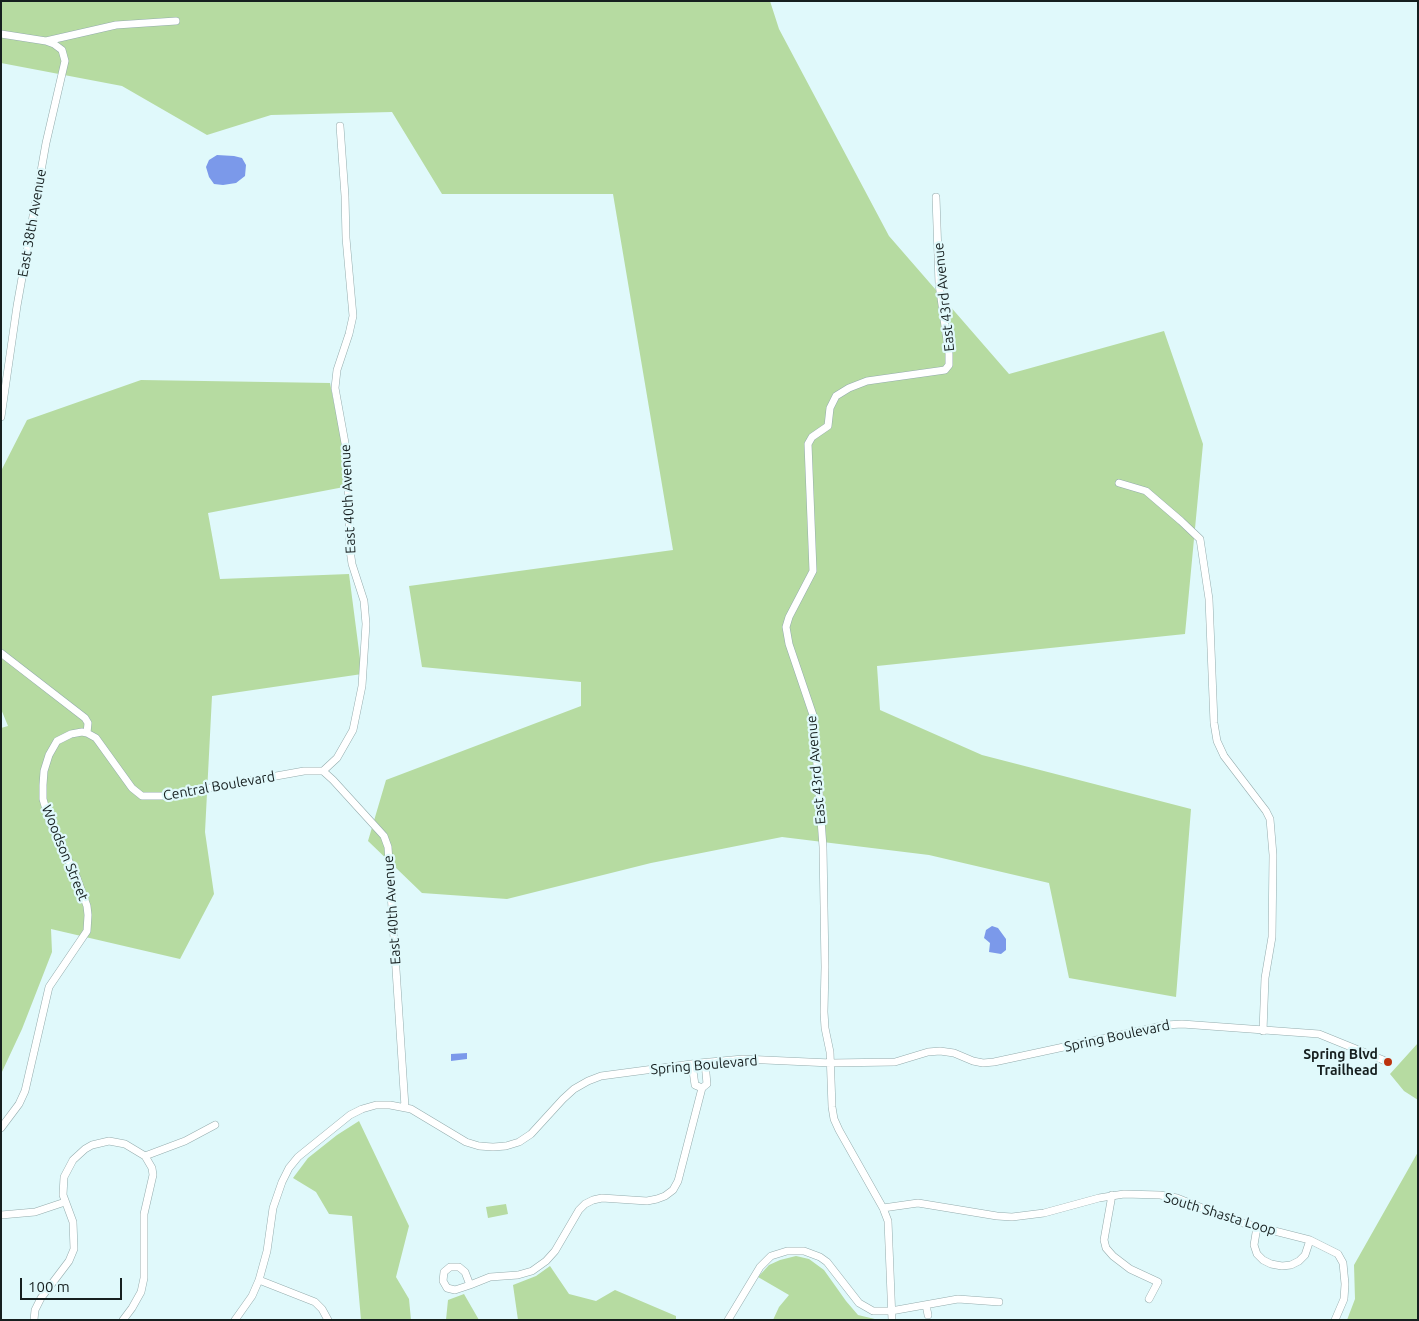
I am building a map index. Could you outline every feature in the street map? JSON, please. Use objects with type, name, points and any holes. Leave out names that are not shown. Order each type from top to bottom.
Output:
[{"type":"street","name":"East 38th Avenue","points":[[46,41],[116,25],[176,21]]},
{"type":"street","name":"East 38th Avenue","points":[[1,34],[46,41],[59,46],[64,54],[65,61],[46,142],[1,417]]},
{"type":"street","name":"East 40th Avenue","points":[[340,126],[346,238],[353,316],[350,334],[337,370],[335,382],[347,454],[350,550],[352,564],[364,601],[366,624],[362,686],[353,730],[333,762],[323,772],[333,780],[384,836],[388,847],[405,1107]]},
{"type":"street","name":"East 43rd Avenue","points":[[892,1320],[888,1221],[883,1208],[834,1119],[832,1107],[831,1063],[824,1012],[826,968],[823,843],[814,724],[813,715],[789,644],[786,627],[789,617],[813,571],[808,444],[812,437],[828,426],[832,403],[840,392],[868,381],[945,370],[949,365],[939,284],[936,197]]},
{"type":"street","points":[[1119,483],[1146,491],[1200,540],[1209,599],[1214,724],[1217,741],[1224,756],[1270,819],[1273,855],[1272,937],[1265,978],[1263,1031]]},
{"type":"street","name":"Central Boulevard","points":[[1,653],[86,718],[88,723],[87,733],[96,738],[132,788],[142,796],[165,796],[304,771],[323,772]]},
{"type":"street","name":"Woodson Street","points":[[1,1128],[19,1104],[25,1091],[50,987],[86,931],[87,906],[77,878],[49,820],[43,785],[47,762],[52,748],[57,741],[71,734],[87,733]]},
{"type":"street","points":[[333,762],[330,770],[333,780]]},
{"type":"street","name":"Spring Boulevard","points":[[235,1320],[252,1296],[260,1280],[274,1208],[282,1182],[298,1157],[348,1117],[361,1109],[376,1105],[411,1109],[466,1142],[479,1146],[506,1146],[519,1142],[531,1134],[562,1099],[574,1089],[601,1076],[705,1062],[743,1059],[831,1063],[895,1062],[928,1052],[940,1051],[954,1053],[973,1061],[994,1062],[1174,1024],[1325,1036],[1388,1062]]},
{"type":"street","points":[[470,1285],[490,1277],[518,1276],[532,1271],[546,1261],[555,1251],[579,1210],[593,1200],[602,1198],[647,1201],[665,1196],[673,1190],[678,1181],[702,1088],[707,1082],[705,1062]]},
{"type":"street","points":[[692,1064],[695,1085],[702,1088]]},
{"type":"street","points":[[145,1156],[185,1141],[215,1125]]},
{"type":"street","points":[[34,1320],[35,1310],[41,1298],[69,1261],[74,1248],[73,1222],[62,1190],[64,1177],[73,1160],[85,1149],[100,1142],[117,1142],[130,1146],[145,1156],[152,1168],[144,1214],[144,1278],[141,1292],[123,1320]]},
{"type":"street","points":[[1112,1195],[1104,1240],[1106,1248],[1130,1269],[1158,1282],[1149,1299]]},
{"type":"street","name":"South Shasta Loop","points":[[883,1208],[918,1203],[997,1216],[1012,1216],[1044,1213],[1112,1195],[1169,1196],[1235,1221],[1310,1240],[1334,1251],[1341,1257],[1345,1284],[1344,1299],[1335,1320]]},
{"type":"street","points":[[1,1215],[35,1212],[65,1202]]},
{"type":"street","points":[[1257,1227],[1254,1245],[1257,1254],[1271,1264],[1282,1266],[1299,1262],[1305,1255],[1310,1240]]},
{"type":"street","points":[[728,1320],[764,1262],[775,1254],[793,1250],[810,1252],[824,1260],[856,1300],[873,1311],[891,1311],[962,1299],[999,1302]]},
{"type":"street","points":[[260,1280],[315,1302],[322,1309],[328,1320]]},
{"type":"street","points":[[926,1305],[928,1315]]},
{"type":"green space","points":[[1,1],[770,1],[779,29],[889,236],[1009,374],[1164,331],[1203,444],[1185,634],[877,666],[880,710],[982,755],[1191,809],[1176,997],[1069,978],[1049,883],[929,855],[782,837],[651,863],[507,899],[422,893],[368,841],[386,780],[581,706],[581,682],[422,667],[409,586],[673,550],[613,194],[442,194],[392,112],[271,115],[207,135],[122,86],[1,63]]},
{"type":"green space","points":[[141,380],[330,383],[341,438],[344,487],[208,513],[220,579],[349,574],[362,674],[212,696],[205,832],[214,894],[180,959],[51,929],[52,952],[22,1029],[1,1074],[1,728],[8,726],[1,709],[1,471],[27,420]]},
{"type":"green space","points":[[1418,1043],[1418,1100],[1404,1091],[1390,1074]]},
{"type":"green space","points":[[359,1121],[409,1226],[396,1277],[409,1299],[411,1320],[361,1320],[352,1216],[329,1214],[316,1192],[293,1178],[308,1158],[337,1135]]},
{"type":"green space","points":[[1418,1152],[1418,1320],[1347,1320],[1355,1299],[1354,1265]]},
{"type":"green space","points":[[506,1204],[508,1214],[488,1218],[486,1207]]},
{"type":"green space","points":[[796,1256],[809,1259],[824,1270],[858,1315],[879,1320],[773,1320],[779,1307],[789,1295],[758,1277],[769,1265]]},
{"type":"green space","points":[[550,1266],[569,1294],[596,1301],[615,1290],[676,1316],[676,1320],[518,1320],[513,1285],[536,1276]]},
{"type":"green space","points":[[464,1294],[479,1320],[446,1320],[448,1300]]},
{"type":"water","points":[[217,155],[242,158],[246,165],[245,176],[236,183],[214,184],[209,177],[206,167],[209,160]]},
{"type":"water","points":[[992,926],[998,928],[1006,939],[1006,950],[1001,954],[989,952],[990,943],[984,938],[986,930]]},
{"type":"water","points":[[467,1053],[467,1059],[451,1061],[451,1054]]},
{"type":"place","name":"Spring Blvd Trailhead","points":[[1388,1062]]}]
